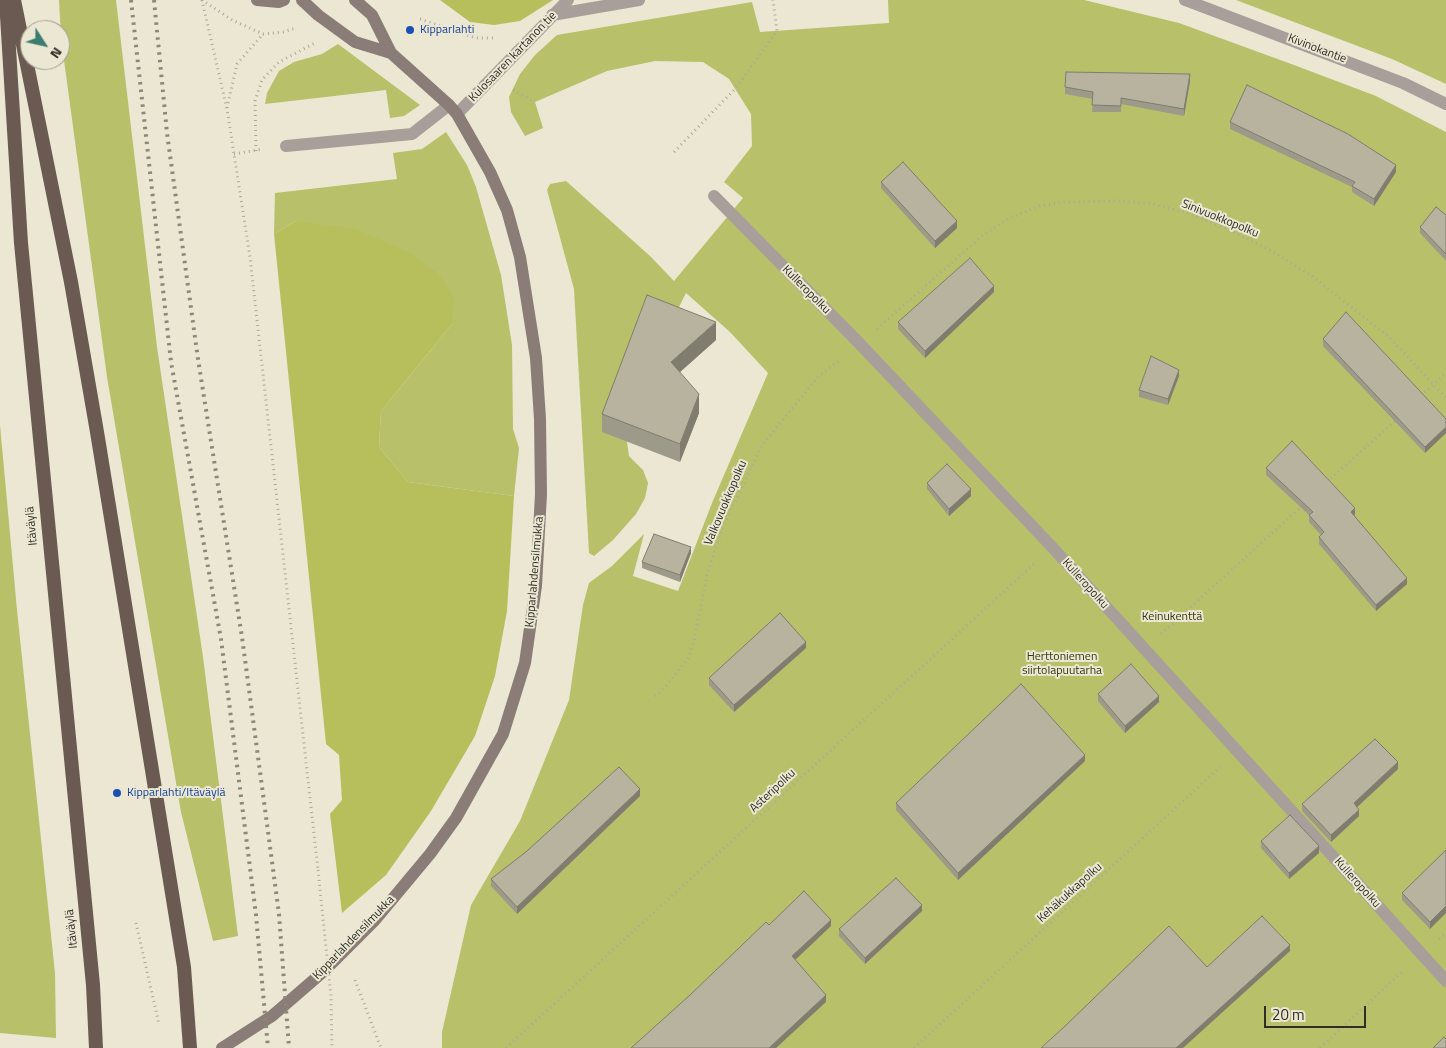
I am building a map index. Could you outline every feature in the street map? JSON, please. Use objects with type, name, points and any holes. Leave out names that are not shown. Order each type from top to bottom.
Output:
[{"type":"highway","name":"Itäväylä","points":[[6,0],[21,243],[93,985],[96,1048]]},
{"type":"highway","points":[[14,0],[71,282],[99,441],[184,967],[190,1048]]},
{"type":"main road","points":[[257,0],[278,2],[284,0]]},
{"type":"main road","name":"Kipparlahdensilmukka","points":[[302,0],[355,42],[392,54]]},
{"type":"main road","name":"Kipparlahdensilmukka","points":[[222,1048],[272,1016],[324,971],[375,920],[430,854],[456,818],[503,734],[525,663],[536,586],[541,494],[540,419],[536,358],[520,258],[507,210],[490,172],[453,110],[392,54],[372,15],[355,0]]},
{"type":"street","name":"Kulosaaren kartanon tie","points":[[286,146],[412,134],[453,110],[568,0]]},
{"type":"street","points":[[552,15],[639,0]]},
{"type":"street","name":"Kivinokantie","points":[[1185,0],[1403,83],[1446,104]]},
{"type":"street","name":"Kulleropolku","points":[[714,196],[860,344],[1052,547],[1446,981]]},
{"type":"path","points":[[202,0],[232,20],[263,34],[237,64],[227,109]]},
{"type":"path","points":[[202,0],[227,109],[250,257],[318,870],[331,996],[332,1048]]},
{"type":"path","points":[[674,152],[735,89],[777,31],[773,0]]},
{"type":"path","points":[[420,19],[476,38],[513,38],[535,33]]},
{"type":"path","points":[[256,151],[255,101],[262,80],[279,62],[293,52],[327,38],[336,28]]},
{"type":"path","points":[[234,154],[286,146]]},
{"type":"path","name":"Sinivuokkopolku","points":[[860,344],[982,236],[1009,218],[1040,206],[1064,202],[1121,201],[1153,204],[1190,214],[1268,249],[1312,276],[1389,337],[1446,398]]},
{"type":"path","name":"Valkovuokkopolku","points":[[655,696],[662,691],[688,657],[710,563],[722,529],[762,445],[818,377],[860,344]]},
{"type":"path","points":[[1420,398],[1446,373]]},
{"type":"path","points":[[1324,485],[1398,418]]},
{"type":"path","points":[[1144,649],[1310,498]]},
{"type":"path","name":"Asteripolku","points":[[506,1048],[1052,547]]},
{"type":"path","name":"Kehäkukkapolku","points":[[914,1048],[1238,752]]},
{"type":"path","points":[[136,923],[159,1024]]},
{"type":"path","points":[[1320,1048],[1422,954]]},
{"type":"path","points":[[355,980],[381,1048]]},
{"type":"green space","points":[[59,0],[116,0],[157,347],[203,657],[238,936],[213,941],[181,812],[107,377],[65,70],[70,70],[70,20],[60,20]]},
{"type":"green space","points":[[440,0],[553,0],[520,21],[494,25],[470,22]]},
{"type":"green space","name":"Herttoniemen siirtolapuutarha","points":[[888,0],[1084,0],[1179,23],[1376,96],[1446,132],[1446,1048],[442,1048],[442,1032],[471,905],[520,821],[569,700],[583,605],[589,583],[612,566],[644,534],[633,576],[678,591],[712,503],[768,373],[730,332],[686,293],[671,323],[627,442],[629,456],[643,470],[648,483],[645,498],[636,514],[613,540],[594,556],[589,553],[574,289],[547,190],[550,184],[566,181],[650,256],[674,281],[743,198],[724,182],[752,146],[751,114],[729,79],[703,62],[655,61],[607,71],[535,102],[543,128],[525,136],[511,112],[509,97],[520,74],[535,55],[557,35],[752,2],[760,32],[889,23]]},
{"type":"green space","points":[[1236,0],[1446,0],[1446,84],[1392,59]]},
{"type":"green space","points":[[338,44],[420,105],[404,116],[390,118],[386,90],[265,104],[267,93],[279,71],[294,62],[322,54]]},
{"type":"green space","points":[[446,132],[467,165],[476,187],[501,275],[512,345],[513,429],[519,448],[514,496],[408,482],[379,447],[381,411],[452,324],[296,221],[274,234],[275,193],[397,179],[393,153],[422,149]]},
{"type":"green space","points":[[296,221],[356,229],[410,253],[439,274],[454,298],[452,324],[381,411],[379,447],[408,482],[514,496],[507,611],[495,676],[475,736],[431,811],[386,875],[342,913],[330,814],[342,800],[339,755],[326,744],[274,234]]},
{"type":"green space","points":[[0,425],[17,610],[55,973],[56,1038],[0,1033]]},
{"type":"building","points":[[1066,72],[1190,74],[1184,109],[1121,98],[1121,106],[1092,105],[1093,92],[1065,87]]},
{"type":"building","points":[[1247,85],[1348,134],[1396,165],[1374,199],[1352,186],[1355,182],[1230,122]]},
{"type":"building","points":[[903,162],[957,221],[935,241],[881,182]]},
{"type":"building","points":[[1436,207],[1446,215],[1446,254],[1420,227]]},
{"type":"building","points":[[970,258],[994,286],[925,351],[898,322]]},
{"type":"building","points":[[647,295],[716,322],[671,362],[699,394],[680,444],[602,414]]},
{"type":"building","points":[[1346,312],[1446,419],[1446,427],[1425,447],[1323,339]]},
{"type":"building","points":[[1151,356],[1179,370],[1168,399],[1139,390]]},
{"type":"building","points":[[1292,441],[1355,508],[1351,512],[1407,578],[1376,605],[1319,537],[1324,532],[1309,515],[1313,512],[1266,468]]},
{"type":"building","points":[[947,464],[971,489],[949,509],[927,483]]},
{"type":"building","points":[[654,534],[691,547],[680,575],[642,562]]},
{"type":"building","points":[[780,613],[806,642],[734,705],[709,678]]},
{"type":"building","points":[[1131,664],[1159,696],[1125,726],[1098,694]]},
{"type":"building","points":[[1021,684],[1085,755],[958,873],[896,803]]},
{"type":"building","points":[[1375,739],[1398,762],[1354,803],[1359,810],[1331,835],[1302,804]]},
{"type":"building","points":[[619,767],[640,789],[517,907],[491,879],[527,851]]},
{"type":"building","points":[[1290,815],[1319,846],[1289,873],[1261,841]]},
{"type":"building","points":[[1446,850],[1446,906],[1430,922],[1402,893]]},
{"type":"building","points":[[896,878],[922,905],[865,958],[839,929]]},
{"type":"building","points":[[804,891],[831,920],[792,956],[826,995],[769,1048],[631,1048],[690,995],[766,922],[769,925]]},
{"type":"building","points":[[1262,916],[1290,945],[1176,1048],[1041,1048],[1169,926],[1207,967]]},
{"type":"building","points":[[1444,1037],[1446,1039],[1446,1048],[1433,1048]]},
{"type":"railway","points":[[131,0],[171,362],[221,639],[256,915],[268,1048]]},
{"type":"railway","points":[[154,0],[167,133],[198,359],[242,637],[279,914],[289,1048]]},
{"type":"place","name":"Kipparlahti","points":[[410,30]]},
{"type":"place","name":"Kipparlahti/Itäväylä","points":[[117,793]]},
{"type":"park label","name":"Keinukenttä","points":[[1172,617]]}]
